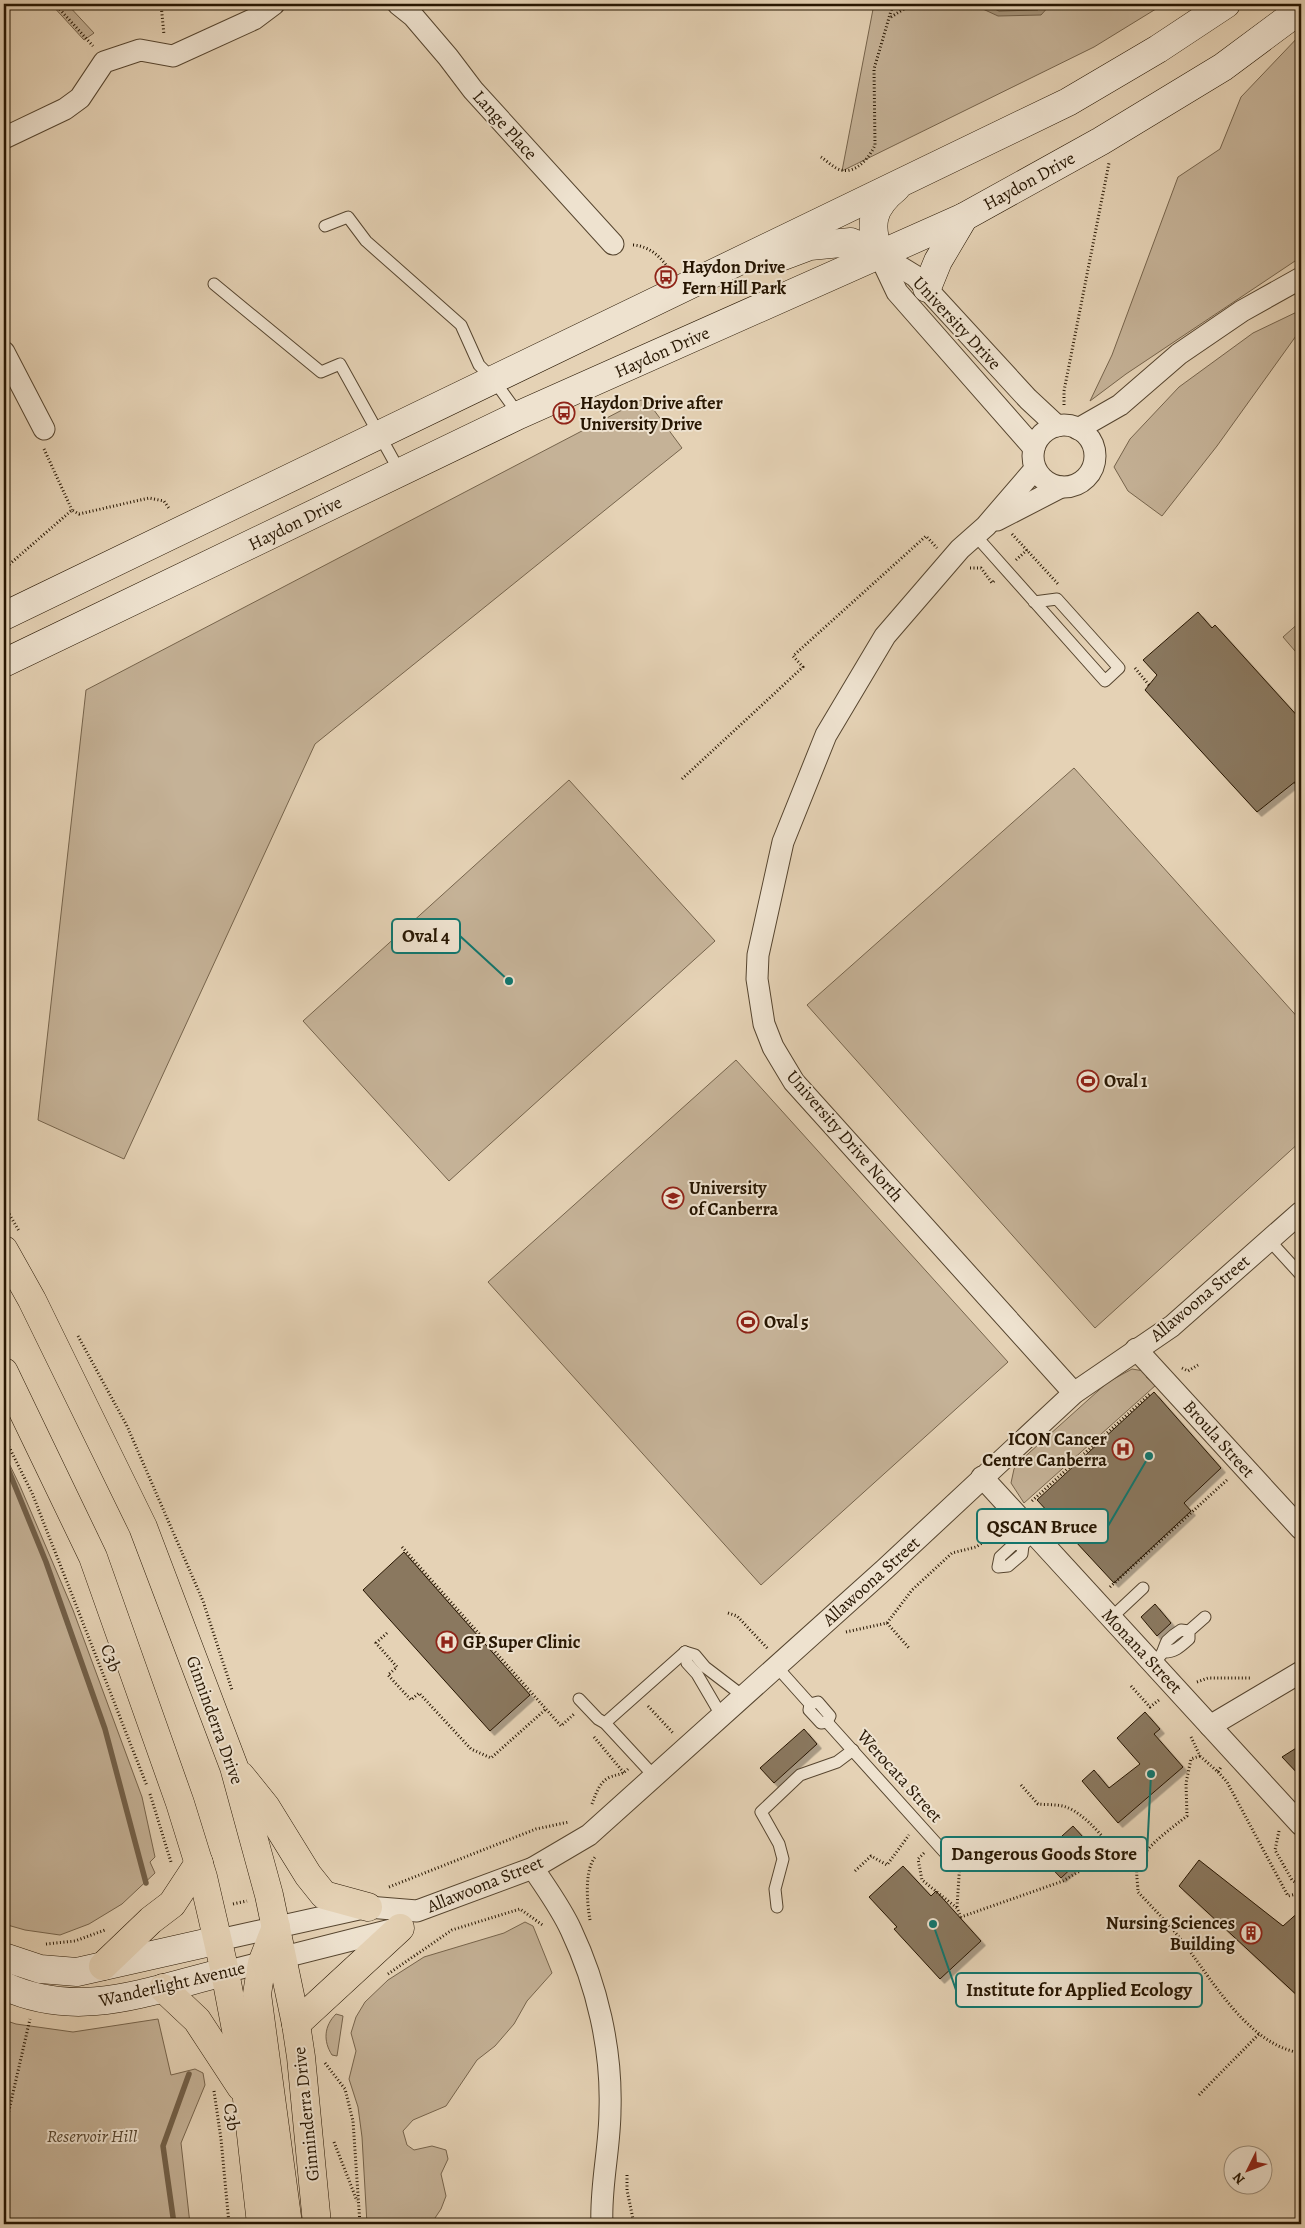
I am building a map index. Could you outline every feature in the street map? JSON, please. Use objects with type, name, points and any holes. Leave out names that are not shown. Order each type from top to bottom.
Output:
[{"type":"main road","points":[[4,616],[493,379],[679,280],[906,180],[1068,102],[1158,50],[1226,4]]},
{"type":"main road","name":"Haydon Drive","points":[[4,663],[520,414],[964,216],[1101,140],[1223,67],[1301,9]]},
{"type":"main road","points":[[879,254],[872,235],[876,208],[886,196],[906,180]]},
{"type":"main road","points":[[927,288],[938,260],[964,216]]},
{"type":"main road","points":[[679,280],[732,280],[768,261],[810,246],[850,242],[879,254]]},
{"type":"main road","name":"Ginninderra Drive","points":[[4,1250],[32,1300],[143,1528],[234,1767],[276,1927],[272,1960],[296,2024],[302,2057],[317,2224]]},
{"type":"main road","points":[[4,1372],[93,1557],[180,1804],[186,1866],[211,1910],[226,1972],[246,2094],[261,2224]]},
{"type":"main road","points":[[234,1767],[266,1807],[308,1875],[324,1895],[376,1897]]},
{"type":"main road","points":[[103,1966],[151,1920],[172,1904],[186,1866]]},
{"type":"main road","points":[[296,2024],[409,1920]]},
{"type":"main road","name":"Wanderlight Avenue","points":[[4,1957],[22,1964],[58,1971],[77,1972],[219,1940]]},
{"type":"main road","points":[[272,1960],[257,1994],[288,2224]]},
{"type":"main road","name":"Wanderlight Avenue","points":[[4,1986],[35,1997],[73,2003],[112,2001],[226,1972]]},
{"type":"main road","points":[[163,1988],[197,2020],[246,2094]]},
{"type":"street","points":[[4,138],[65,109],[80,98],[104,62],[140,50],[173,56],[254,19],[274,4]]},
{"type":"street","name":"Lange Place","points":[[398,4],[413,16],[473,90],[613,244]]},
{"type":"street","name":"University Drive","points":[[879,254],[915,276],[1028,400],[1066,427]]},
{"type":"street","name":"University Drive","points":[[879,254],[897,292],[1034,448]]},
{"type":"street","points":[[1093,448],[1120,405],[1179,354],[1242,311],[1301,278]]},
{"type":"street","points":[[4,352],[44,429]]},
{"type":"street","points":[[1066,427],[1090,440],[1093,448],[1094,465],[1085,480],[1070,487],[1061,487],[1048,484],[1035,469],[1034,448],[1043,433],[1066,427],[1120,405]]},
{"type":"street","name":"University Drive North","points":[[1035,469],[981,531],[950,561],[886,636],[826,735],[783,842],[758,954],[757,979],[764,1024],[773,1047],[794,1082],[1074,1393]]},
{"type":"street","name":"University Drive North","points":[[981,531],[1061,487]]},
{"type":"street","name":"Allawoona Street","points":[[272,1960],[409,1920],[533,1868],[589,1835],[596,1816],[635,1793],[686,1748],[885,1569],[1074,1393],[1172,1326],[1301,1212]]},
{"type":"street","name":"Broula Street","points":[[1136,1349],[1301,1529]]},
{"type":"street","name":"Monana Street","points":[[982,1478],[1028,1540],[1111,1618],[1158,1658],[1210,1726],[1301,1825]]},
{"type":"street","points":[[1210,1726],[1301,1672]]},
{"type":"street","points":[[533,1868],[570,1928],[589,1971],[601,2022],[609,2066],[610,2110],[602,2224]]},
{"type":"street","name":"Allawoona Street","points":[[219,1940],[276,1927],[376,1897],[409,1920]]},
{"type":"street","name":"Wanderlight Avenue","points":[[226,1972],[272,1960]]},
{"type":"lane","points":[[325,226],[348,217],[366,241],[461,325],[479,365],[493,379],[520,414]]},
{"type":"lane","points":[[214,284],[321,372],[340,364],[400,472]]},
{"type":"lane","points":[[981,531],[1006,570],[1034,602],[1105,681],[1119,668],[1057,600],[1034,602]]},
{"type":"lane","points":[[1269,1240],[1301,1275]]},
{"type":"lane","points":[[1111,1618],[1143,1588]]},
{"type":"lane","points":[[1158,1658],[1166,1642],[1181,1630],[1189,1631],[1204,1617]]},
{"type":"lane","points":[[605,1723],[685,1652]]},
{"type":"lane","points":[[685,1652],[695,1655],[705,1667],[743,1696]]},
{"type":"lane","points":[[685,1652],[687,1663],[697,1674],[722,1715]]},
{"type":"lane","name":"Werocata Street","points":[[778,1664],[810,1704],[809,1710],[821,1723],[828,1722],[946,1854]]},
{"type":"lane","points":[[579,1698],[654,1776]]},
{"type":"lane","points":[[777,1907],[775,1889],[783,1858],[780,1844],[761,1812],[800,1775],[837,1762],[853,1750]]},
{"type":"path","points":[[55,4],[98,51]]},
{"type":"path","points":[[160,4],[164,39]]},
{"type":"path","points":[[820,157],[841,170],[852,170],[871,155],[875,145],[874,69],[893,4]]},
{"type":"path","points":[[890,17],[912,4]]},
{"type":"path","points":[[1066,427],[1064,391],[1110,158]]},
{"type":"path","points":[[613,244],[644,246],[662,259],[679,280]]},
{"type":"path","points":[[44,429],[38,438],[72,510],[79,514],[149,498],[164,500],[170,511]]},
{"type":"path","points":[[4,568],[72,510]]},
{"type":"path","points":[[682,779],[803,667],[793,656],[926,536],[960,572],[970,568],[981,568],[992,583],[1027,550]]},
{"type":"path","points":[[1294,782],[1301,790]]},
{"type":"path","points":[[1030,1502],[1155,1389]]},
{"type":"path","points":[[127,1426],[203,1601],[232,1692]]},
{"type":"path","name":"C3b","points":[[4,1437],[36,1502],[148,1790],[186,1866]]},
{"type":"path","points":[[1108,1589],[1229,1480],[1224,1475]]},
{"type":"path","points":[[838,1634],[887,1623],[912,1590],[952,1553],[976,1547],[988,1537],[998,1533]]},
{"type":"path","points":[[402,1547],[561,1726],[575,1714],[581,1721]]},
{"type":"path","points":[[728,1613],[737,1616],[778,1664]]},
{"type":"path","points":[[887,1623],[909,1648]]},
{"type":"path","points":[[387,1633],[376,1643],[398,1667],[388,1675],[411,1700],[419,1693],[471,1749],[491,1758],[546,1709]]},
{"type":"path","points":[[1192,1684],[1208,1678],[1260,1678]]},
{"type":"path","points":[[1131,1686],[1150,1707]]},
{"type":"path","points":[[641,1690],[686,1748]]},
{"type":"path","points":[[593,1736],[624,1773]]},
{"type":"path","points":[[1200,1756],[1191,1759],[1186,1783],[1187,1816],[1162,1836],[1145,1854],[1137,1868],[1138,1892],[1179,1937],[1235,2011],[1260,2033],[1288,2051],[1301,2053]]},
{"type":"path","points":[[1218,1772],[1227,1782],[1288,1896],[1301,1893]]},
{"type":"path","points":[[596,1816],[597,1789],[609,1778],[622,1775],[635,1793]]},
{"type":"path","points":[[1021,1785],[1038,1804],[1067,1808],[1081,1816],[1114,1850],[1121,1863]]},
{"type":"path","points":[[376,1897],[393,1886],[536,1829],[574,1821]]},
{"type":"path","points":[[855,1871],[871,1856],[887,1865],[918,1822]]},
{"type":"path","points":[[1280,1826],[1275,1850],[1292,1880],[1301,1886]]},
{"type":"path","points":[[935,1842],[918,1859],[922,1880],[957,1908],[961,1917],[1063,1881],[1099,1860],[1121,1863],[1137,1868]]},
{"type":"path","points":[[592,1927],[587,1887],[592,1860],[599,1853]]},
{"type":"path","points":[[957,1908],[960,1858]]},
{"type":"path","points":[[211,1910],[269,1895]]},
{"type":"path","points":[[386,1975],[452,1930],[520,1909]]},
{"type":"path","points":[[42,1944],[75,1941],[90,1937],[111,1927]]},
{"type":"path","points":[[4,2132],[31,2016]]},
{"type":"path","points":[[1199,2095],[1260,2033]]},
{"type":"path","points":[[324,2061],[345,2089],[353,2120],[360,2224]]},
{"type":"path","name":"C3b","points":[[214,2088],[229,2224]]},
{"type":"green space","points":[[51,4],[67,4],[94,33],[84,40]]},
{"type":"green space","points":[[874,4],[1164,4],[1094,47],[842,171]]},
{"type":"green space","points":[[1301,34],[1301,257],[1126,374],[1090,401],[1112,355],[1178,177],[1220,149],[1241,97]]},
{"type":"green space","points":[[1301,310],[1301,329],[1217,446],[1162,516],[1128,491],[1114,467],[1130,439],[1179,387],[1253,333]]},
{"type":"green space","points":[[645,398],[682,448],[315,744],[124,1159],[38,1120],[86,690]]},
{"type":"green space","points":[[1301,621],[1301,658],[1283,637]]},
{"type":"green space","name":"Oval 1","points":[[1074,768],[1301,1021],[1301,1141],[1095,1328],[807,1005]]},
{"type":"green space","points":[[569,780],[715,941],[449,1181],[303,1021]]},
{"type":"green space","name":"Oval 5","points":[[736,1060],[1008,1362],[761,1585],[488,1282]]},
{"type":"green space","points":[[1132,1369],[1150,1372],[1146,1377],[1156,1385],[1024,1503],[1011,1483],[1014,1469],[1019,1462],[1108,1382]]},
{"type":"green space","points":[[4,1453],[73,1610],[142,1797],[155,1857],[150,1862],[155,1873],[122,1904],[89,1924],[60,1935],[25,1930],[4,1924]]},
{"type":"green space","points":[[525,1922],[533,1926],[552,1973],[527,2001],[514,2024],[495,2046],[477,2060],[446,2106],[413,2120],[403,2131],[407,2145],[414,2150],[432,2146],[446,2150],[448,2159],[441,2174],[446,2196],[441,2209],[431,2224],[367,2224],[362,2137],[358,2107],[349,2079],[356,2051],[351,2033],[356,2017],[365,2002],[388,1980],[424,1957],[504,1933]]},
{"type":"green space","points":[[336,2014],[343,2016],[337,2056],[332,2055],[326,2039],[329,2024]]},
{"type":"green space","name":"Reservoir Hill","points":[[158,2019],[171,2075],[195,2069],[203,2073],[205,2085],[181,2143],[190,2224],[4,2224],[4,2020],[16,2024],[73,2032]]},
{"type":"water","points":[[972,4],[1051,4],[1041,15],[998,16]]},
{"type":"building","points":[[1198,612],[1212,628],[1215,625],[1301,720],[1301,777],[1257,812],[1145,690],[1157,675],[1143,660]]},
{"type":"building","points":[[1154,1392],[1221,1468],[1184,1503],[1191,1511],[1114,1583],[1037,1500]]},
{"type":"building","name":"GP Super Clinic","points":[[404,1552],[530,1695],[490,1731],[363,1590]]},
{"type":"building","points":[[1155,1604],[1171,1623],[1157,1636],[1141,1617]]},
{"type":"building","points":[[1145,1712],[1160,1729],[1154,1734],[1183,1767],[1118,1823],[1082,1781],[1094,1770],[1109,1788],[1140,1764],[1117,1738]]},
{"type":"building","points":[[804,1729],[817,1744],[774,1783],[760,1768]]},
{"type":"building","points":[[1301,1745],[1301,1777],[1282,1757]]},
{"type":"building","points":[[1073,1826],[1093,1848],[1061,1878],[1040,1856]]},
{"type":"building","name":"Nursing Sciences Building","points":[[1199,1860],[1283,1926],[1301,1910],[1301,1999],[1179,1886]]},
{"type":"building","points":[[903,1866],[931,1896],[936,1891],[981,1941],[940,1979],[894,1929],[897,1927],[869,1897]]},
{"type":"waterway","points":[[8,1469],[46,1562],[105,1729],[146,1883]]},
{"type":"waterway","points":[[174,2224],[163,2146],[189,2074]]},
{"type":"place","name":"Haydon Drive Fern Hill Park","points":[[666,277]]},
{"type":"place","name":"Haydon Drive after University Drive","points":[[564,413]]},
{"type":"place","name":"Oval 4","points":[[509,981]]},
{"type":"place","name":"Oval 1","points":[[1088,1081]]},
{"type":"place","name":"University of Canberra","points":[[673,1198]]},
{"type":"place","name":"Oval 5","points":[[748,1322]]},
{"type":"place","name":"ICON Cancer Centre Canberra","points":[[1123,1449]]},
{"type":"place","name":"QSCAN Bruce","points":[[1149,1456]]},
{"type":"place","name":"GP Super Clinic","points":[[447,1642]]},
{"type":"place","name":"Dangerous Goods Store","points":[[1151,1774]]},
{"type":"place","name":"Institute for Applied Ecology","points":[[933,1924]]},
{"type":"place","name":"Nursing Sciences Building","points":[[1251,1933]]}]
